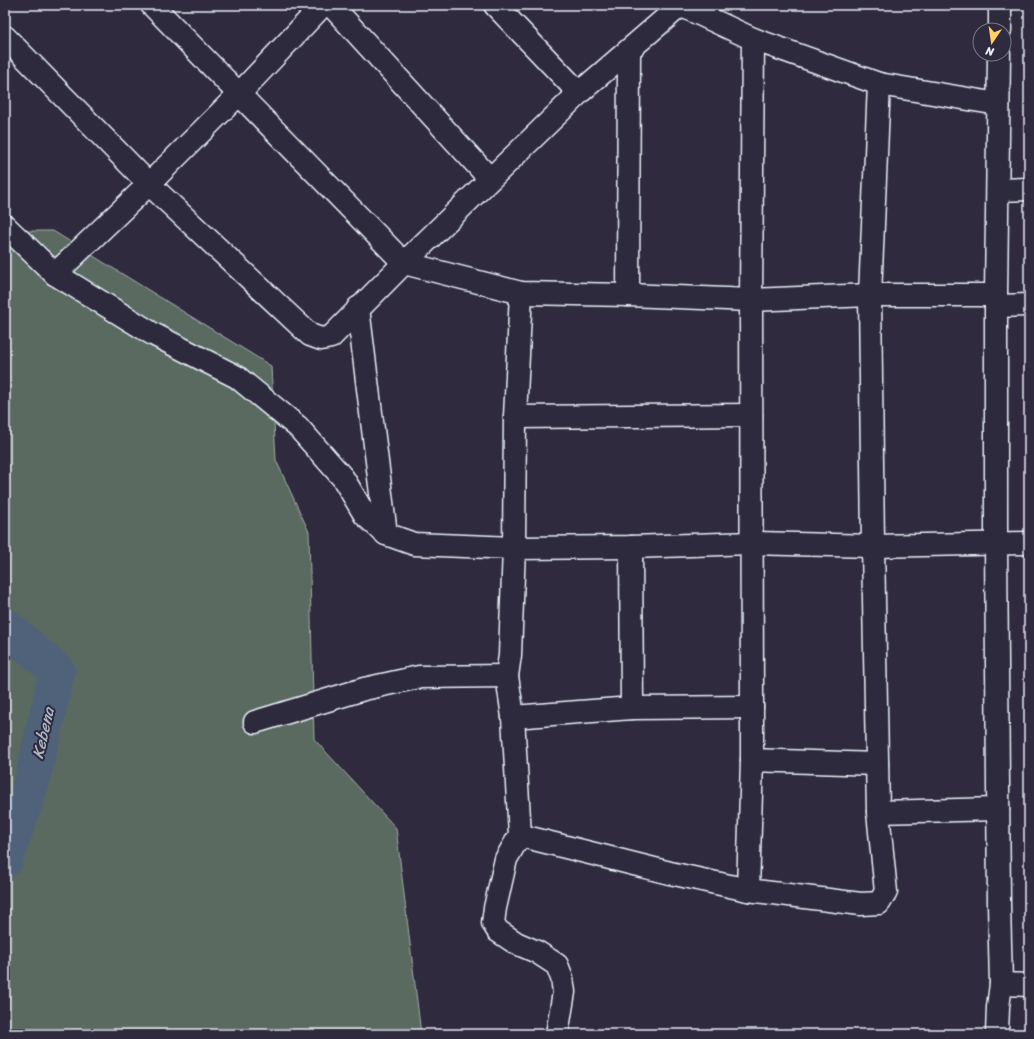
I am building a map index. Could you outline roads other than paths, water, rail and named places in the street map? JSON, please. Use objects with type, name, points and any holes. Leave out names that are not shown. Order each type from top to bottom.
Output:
[{"type":"street","points":[[152,5],[404,263],[521,293],[628,295],[751,300],[870,295],[996,300],[1029,305]]},
{"type":"street","points":[[55,274],[149,184],[239,94],[323,5]]},
{"type":"street","points":[[331,5],[490,179]]},
{"type":"street","points":[[495,5],[579,93]]},
{"type":"street","points":[[5,37],[149,184],[310,335],[321,339],[331,337],[358,308],[579,93],[681,5],[753,39],[879,84],[998,104]]},
{"type":"street","points":[[1000,5],[1000,22]]},
{"type":"street","points":[[748,890],[752,760],[751,300],[753,39]]},
{"type":"street","points":[[628,295],[629,50]]},
{"type":"street","points":[[997,1034],[1001,984],[996,544],[996,300],[999,62]]},
{"type":"street","points":[[520,835],[670,873],[748,890],[861,904],[879,903],[886,892],[878,812],[872,546],[870,295],[879,84]]},
{"type":"street","points":[[998,190],[1029,189]]},
{"type":"street","points":[[5,226],[55,274],[153,334],[238,377],[298,426],[343,478],[365,515],[386,534],[414,544],[514,548],[631,547],[752,543],[872,546],[1029,543]]},
{"type":"street","points":[[521,293],[515,417],[514,548],[510,655],[507,676],[513,717],[520,835],[506,859],[493,923],[498,931],[516,943],[537,952],[557,965],[562,978],[564,992],[557,1034]]},
{"type":"street","points":[[358,308],[386,534]]},
{"type":"street","points":[[515,417],[751,415]]},
{"type":"street","points":[[631,547],[632,708]]},
{"type":"street","points":[[255,722],[364,689],[419,677],[507,676]]},
{"type":"street","points":[[513,717],[632,708],[752,707]]},
{"type":"street","points":[[752,760],[877,764]]},
{"type":"street","points":[[878,812],[998,808]]},
{"type":"street","points":[[1001,984],[1029,985]]},
{"type":"waterway","name":"Kebena","points":[[5,626],[57,671],[32,781],[5,860]]}]
